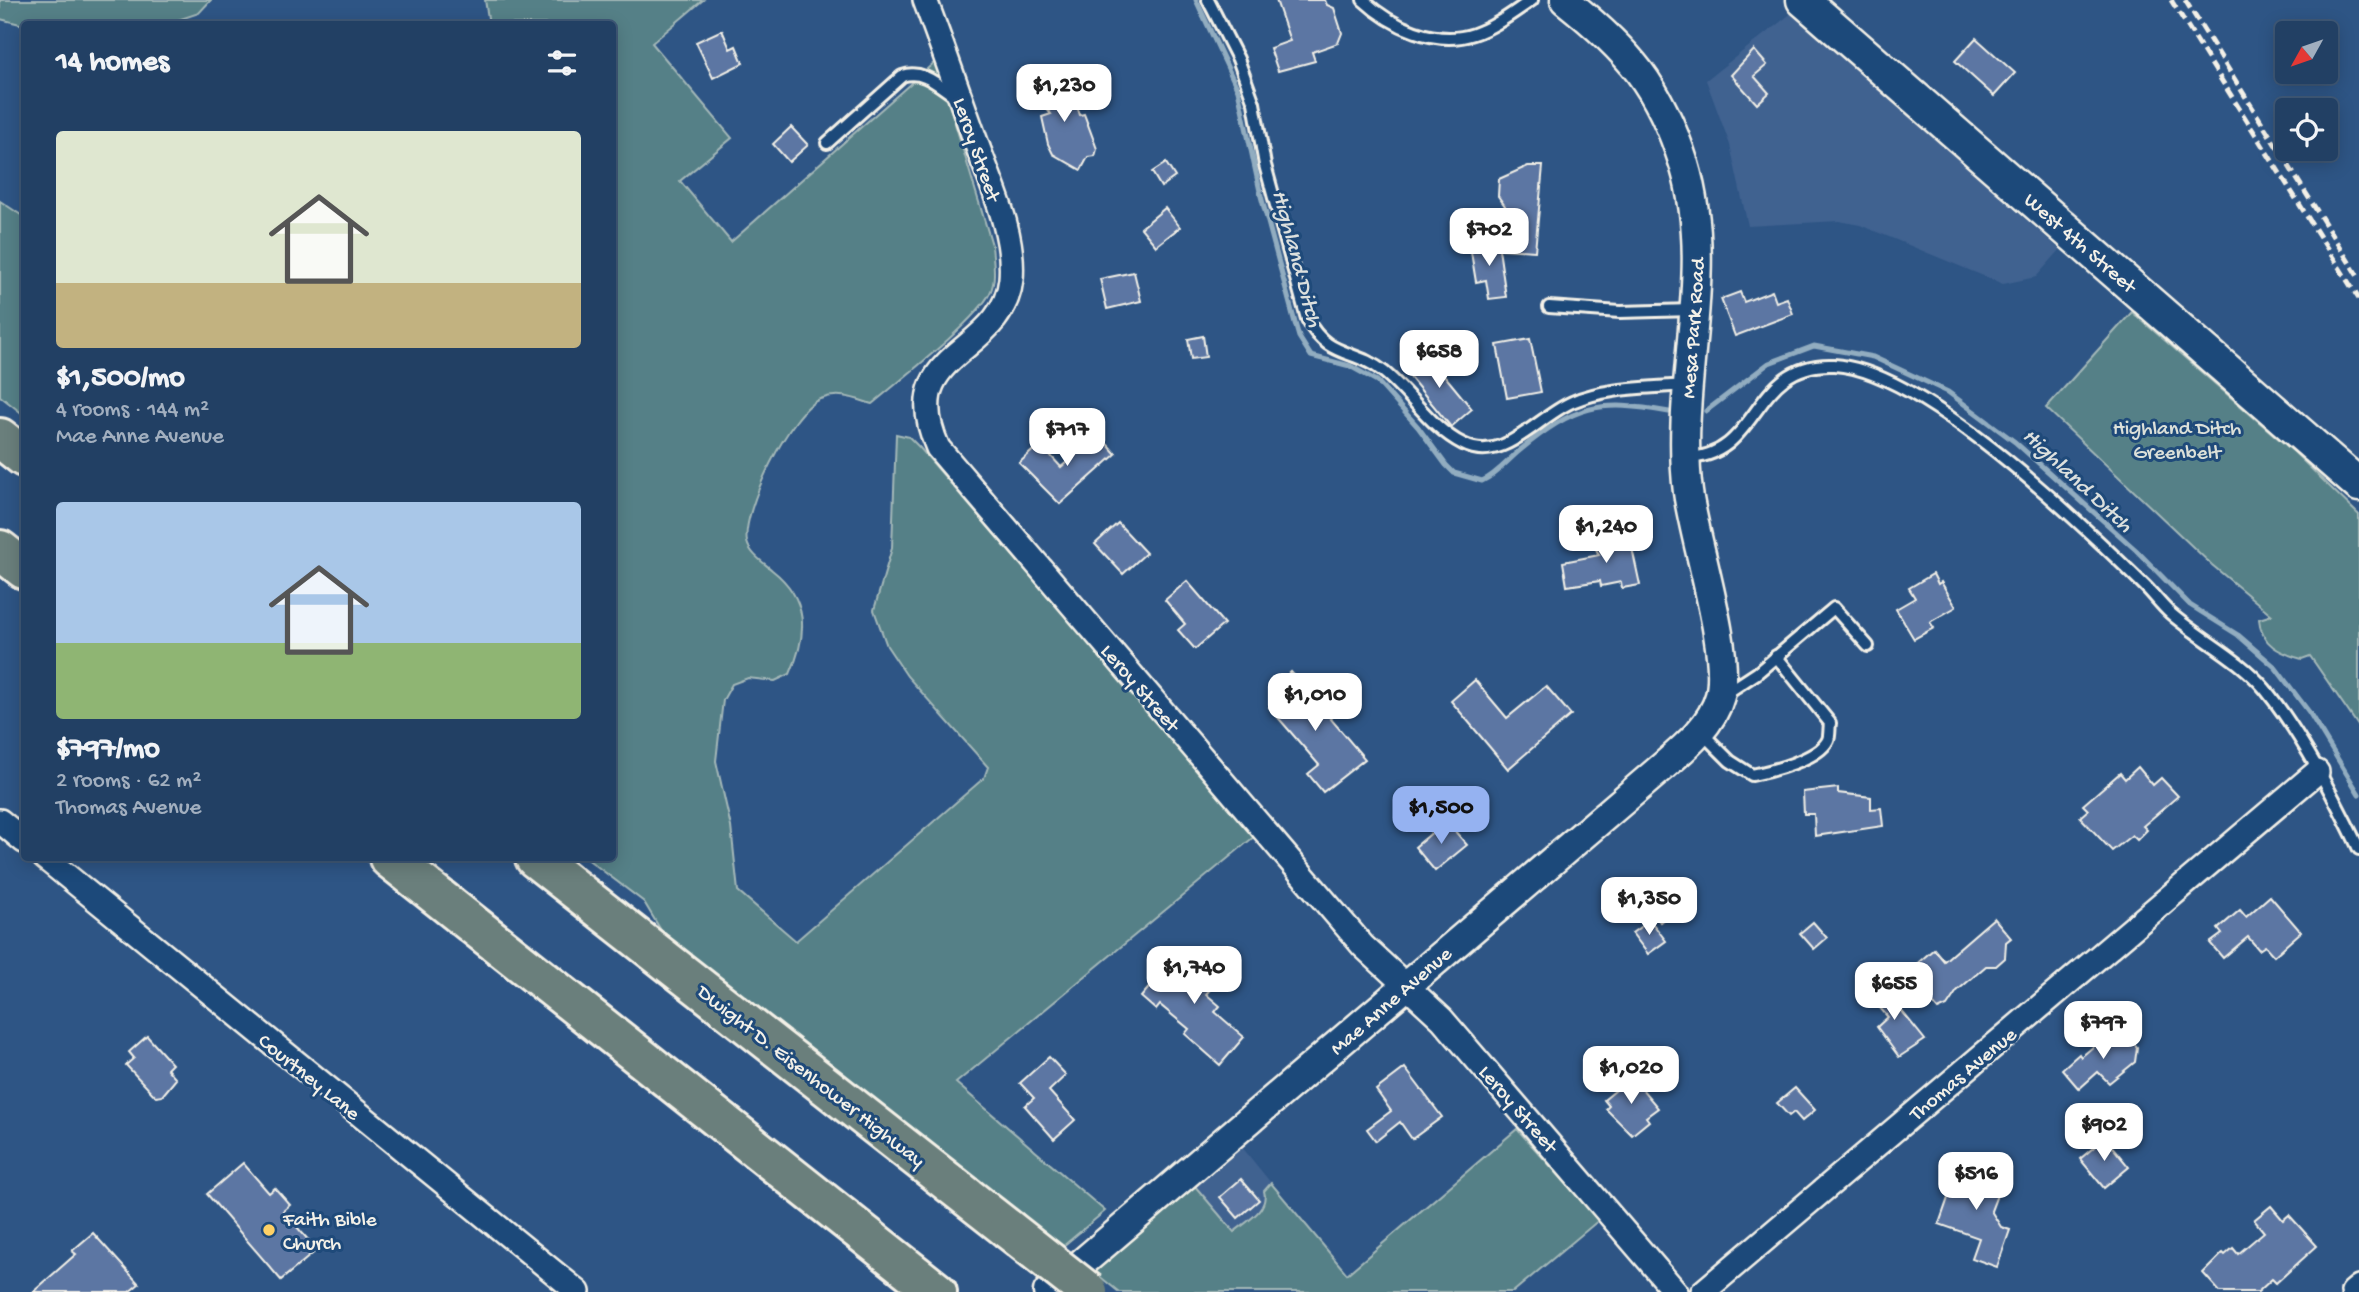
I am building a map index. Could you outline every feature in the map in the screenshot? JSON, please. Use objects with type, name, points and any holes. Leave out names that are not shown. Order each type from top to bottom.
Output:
[{"type":"highway","points":[[0,438],[21,455]]},
{"type":"highway","points":[[0,550],[21,567]]},
{"type":"highway","points":[[392,861],[937,1292]]},
{"type":"highway","name":"Dwight D. Eisenhower Highway","points":[[539,861],[1088,1292]]},
{"type":"main road","name":"West 4th Street","points":[[1804,0],[2359,485]]},
{"type":"street","name":"Leroy Street","points":[[925,0],[1007,235],[1011,280],[1007,298],[997,315],[933,378],[926,412],[938,448],[1363,946],[1442,1019],[1676,1292]]},
{"type":"street","name":"Mesa Park Road","points":[[1565,0],[1602,29],[1631,59],[1666,116],[1691,195],[1697,245],[1696,310],[1685,458],[1693,520],[1722,666],[1720,697]]},
{"type":"street","name":"Mae Anne Avenue","points":[[1048,1292],[1661,769],[1700,731],[1720,697]]},
{"type":"street","name":"Thomas Avenue","points":[[1703,1292],[2317,772]]},
{"type":"street","points":[[0,821],[21,838]]},
{"type":"street","name":"Courtney Lane","points":[[48,861],[578,1292]]},
{"type":"street","points":[[2353,1292],[2359,1287]]},
{"type":"lane","points":[[1208,0],[1247,83],[1265,165],[1307,320],[1321,340],[1331,348],[1372,364],[1451,438],[1486,451],[1506,443],[1579,399],[1689,385]]},
{"type":"lane","points":[[1363,0],[1387,19],[1412,32],[1446,38],[1474,34],[1532,0]]},
{"type":"lane","points":[[827,143],[880,94],[902,76],[913,72],[923,75],[961,100]]},
{"type":"lane","points":[[1549,307],[1620,312],[1696,310]]},
{"type":"lane","points":[[1685,458],[1709,457],[1721,451],[1744,429],[1778,382],[1817,366],[1852,368],[1908,391],[1962,426],[2046,495],[2168,612],[2247,670],[2279,708],[2359,849]]},
{"type":"lane","points":[[1720,697],[1776,656],[1834,608],[1868,646]]},
{"type":"lane","points":[[1700,731],[1730,761],[1752,775],[1782,769],[1822,748],[1829,738],[1830,723],[1776,656]]},
{"type":"shaded area","points":[[1793,12],[2060,250],[2036,277],[2003,284],[1860,225],[1839,221],[1748,226],[1730,145],[1706,80]]},
{"type":"shaded area","points":[[1241,1146],[1271,1183],[1264,1191],[1266,1197],[1262,1209],[1234,1232],[1194,1185]]},
{"type":"green space","points":[[0,0],[211,0],[199,13],[175,21],[21,21],[21,24],[0,19]]},
{"type":"green space","points":[[485,0],[703,0],[652,43],[732,138],[680,181],[731,242],[936,61],[992,245],[992,288],[982,305],[954,334],[872,404],[840,396],[820,399],[808,407],[770,463],[752,509],[747,542],[754,554],[784,581],[793,593],[802,618],[800,645],[790,674],[775,681],[748,678],[732,684],[723,700],[716,761],[731,827],[738,891],[796,941],[984,778],[988,767],[907,676],[887,646],[874,610],[892,548],[896,434],[909,437],[920,448],[1255,836],[956,1083],[1105,1211],[1062,1247],[662,932],[644,902],[590,861],[616,861],[616,21],[488,21]]},
{"type":"green space","points":[[0,201],[21,215],[21,413],[0,396]]},
{"type":"green space","name":"Highland Ditch Greenbelt","points":[[2132,312],[2295,453],[2359,515],[2359,727],[2310,656],[2302,659],[2294,657],[2279,651],[2268,642],[2263,635],[2259,619],[2272,615],[2212,565],[2046,408]]},
{"type":"green space","points":[[1517,1129],[1599,1220],[1513,1292],[1119,1292],[1093,1271],[1194,1185],[1234,1232],[1260,1209],[1265,1198],[1264,1191],[1271,1183],[1347,1274]]},
{"type":"building","points":[[1276,0],[1325,0],[1327,5],[1334,8],[1342,33],[1338,43],[1312,52],[1315,61],[1278,71],[1270,48],[1290,41]]},
{"type":"building","points":[[722,30],[730,49],[736,46],[743,63],[713,78],[696,42]]},
{"type":"building","points":[[1976,38],[2015,73],[1994,96],[1955,61]]},
{"type":"building","points":[[1754,50],[1767,65],[1754,76],[1769,93],[1757,104],[1731,75]]},
{"type":"building","points":[[1042,71],[1064,96],[1073,95],[1080,115],[1084,114],[1097,149],[1095,156],[1088,157],[1081,170],[1053,154],[1048,144],[1042,117],[1051,114],[1026,86]]},
{"type":"building","points":[[791,127],[808,145],[789,162],[773,144]]},
{"type":"building","points":[[1166,163],[1175,177],[1161,187],[1152,172]]},
{"type":"building","points":[[1528,166],[1543,166],[1535,251],[1502,249],[1505,206],[1498,196],[1499,179]]},
{"type":"building","points":[[1165,208],[1180,227],[1156,246],[1141,228]]},
{"type":"building","points":[[1498,242],[1506,297],[1489,299],[1486,280],[1476,282],[1470,246]]},
{"type":"building","points":[[1134,272],[1141,301],[1107,309],[1100,279]]},
{"type":"building","points":[[1772,291],[1776,302],[1787,298],[1793,314],[1735,336],[1721,299],[1740,292],[1744,302]]},
{"type":"building","points":[[1203,336],[1206,357],[1191,359],[1188,339]]},
{"type":"building","points":[[1530,339],[1541,392],[1507,398],[1497,345]]},
{"type":"building","points":[[1426,353],[1472,409],[1451,427],[1405,371]]},
{"type":"building","points":[[1099,435],[1116,454],[1060,504],[1019,463],[1040,444],[1061,467]]},
{"type":"building","points":[[1118,523],[1146,553],[1123,574],[1095,544]]},
{"type":"building","points":[[1629,534],[1640,585],[1622,588],[1621,582],[1601,586],[1600,581],[1567,586],[1563,562],[1599,555],[1592,541]]},
{"type":"building","points":[[1933,574],[1956,607],[1930,622],[1934,628],[1914,639],[1896,609],[1915,598],[1909,588]]},
{"type":"building","points":[[1187,581],[1224,624],[1195,649],[1178,630],[1185,624],[1165,600]]},
{"type":"building","points":[[1291,672],[1365,759],[1323,792],[1308,774],[1319,765],[1269,707],[1282,694],[1276,686]]},
{"type":"building","points":[[1475,680],[1507,718],[1546,686],[1571,715],[1508,769],[1451,701]]},
{"type":"building","points":[[2138,767],[2153,785],[2161,778],[2178,796],[2143,826],[2147,830],[2137,840],[2132,835],[2112,851],[2080,817],[2088,810],[2083,805],[2120,773],[2125,779]]},
{"type":"building","points":[[1838,788],[1838,793],[1871,797],[1871,809],[1881,808],[1883,826],[1815,836],[1814,814],[1804,814],[1803,792]]},
{"type":"building","points":[[1446,821],[1467,845],[1435,871],[1415,847]]},
{"type":"building","points":[[1672,880],[1687,900],[1660,922],[1644,901]]},
{"type":"building","points":[[2270,896],[2301,932],[2274,956],[2265,946],[2259,950],[2248,937],[2223,958],[2210,943],[2222,934],[2218,929],[2240,910],[2246,917]]},
{"type":"building","points":[[1994,918],[2011,938],[2006,942],[2005,958],[1996,966],[1986,966],[1957,991],[1947,1006],[1938,1010],[1906,973],[1934,949],[1944,961]]},
{"type":"building","points":[[1650,920],[1666,941],[1648,954],[1632,933]]},
{"type":"building","points":[[1813,922],[1827,938],[1814,949],[1800,933]]},
{"type":"building","points":[[1188,953],[1196,959],[1198,957],[1221,977],[1206,994],[1220,1006],[1215,1012],[1244,1037],[1220,1065],[1185,1034],[1189,1029],[1160,1005],[1156,1010],[1141,997],[1158,977],[1155,974],[1165,963],[1173,970]]},
{"type":"building","points":[[1877,980],[1925,1040],[1899,1057],[1877,1027],[1888,1017],[1864,990]]},
{"type":"building","points":[[2117,1033],[2123,1040],[2132,1041],[2137,1047],[2135,1062],[2109,1083],[2098,1072],[2079,1089],[2062,1069],[2106,1036],[2109,1039]]},
{"type":"building","points":[[147,1036],[172,1064],[167,1069],[176,1079],[162,1096],[156,1097],[126,1065],[134,1058],[129,1052]]},
{"type":"building","points":[[1049,1057],[1066,1075],[1049,1091],[1075,1120],[1054,1139],[1025,1106],[1034,1098],[1020,1083]]},
{"type":"building","points":[[1405,1068],[1442,1117],[1412,1139],[1400,1122],[1376,1141],[1367,1129],[1391,1111],[1376,1090]]},
{"type":"building","points":[[1632,1077],[1658,1108],[1646,1117],[1649,1121],[1632,1135],[1606,1109],[1609,1106],[1604,1100]]},
{"type":"building","points":[[1795,1088],[1815,1110],[1802,1121],[1794,1112],[1789,1116],[1777,1103]]},
{"type":"building","points":[[2105,1138],[2129,1167],[2104,1188],[2080,1159]]},
{"type":"building","points":[[1961,1161],[1999,1174],[1995,1185],[2000,1187],[1991,1211],[2001,1227],[2010,1230],[1997,1267],[1972,1258],[1979,1238],[1939,1224]]},
{"type":"building","name":"Faith Bible Church","points":[[243,1163],[269,1193],[275,1188],[290,1205],[283,1211],[317,1250],[281,1280],[207,1194]]},
{"type":"building","points":[[1241,1179],[1259,1200],[1238,1218],[1220,1197]]},
{"type":"building","points":[[2271,1206],[2283,1220],[2289,1215],[2317,1246],[2276,1283],[2272,1279],[2258,1292],[2220,1292],[2203,1273],[2223,1253],[2225,1255],[2233,1248],[2238,1254],[2264,1232],[2254,1220]]},
{"type":"building","points":[[93,1233],[139,1284],[129,1292],[33,1292],[76,1254],[72,1251]]},
{"type":"waterway","name":"Highland Ditch","points":[[1196,0],[1238,90],[1261,196],[1295,323],[1299,337],[1311,356],[1350,366],[1377,381],[1454,473],[1482,481],[1556,424],[1589,409],[1624,406],[1669,412]]},
{"type":"waterway","name":"Highland Ditch","points":[[1706,411],[1769,363],[1814,346],[1873,357],[1948,392],[2015,442],[2136,550],[2190,605],[2238,635],[2275,667],[2309,712],[2359,794]]},
{"type":"railway","points":[[2171,0],[2359,299]]},
{"type":"railway","points":[[2185,0],[2359,278]]},
{"type":"place","name":"Faith Bible Church","points":[[269,1230]]}]
